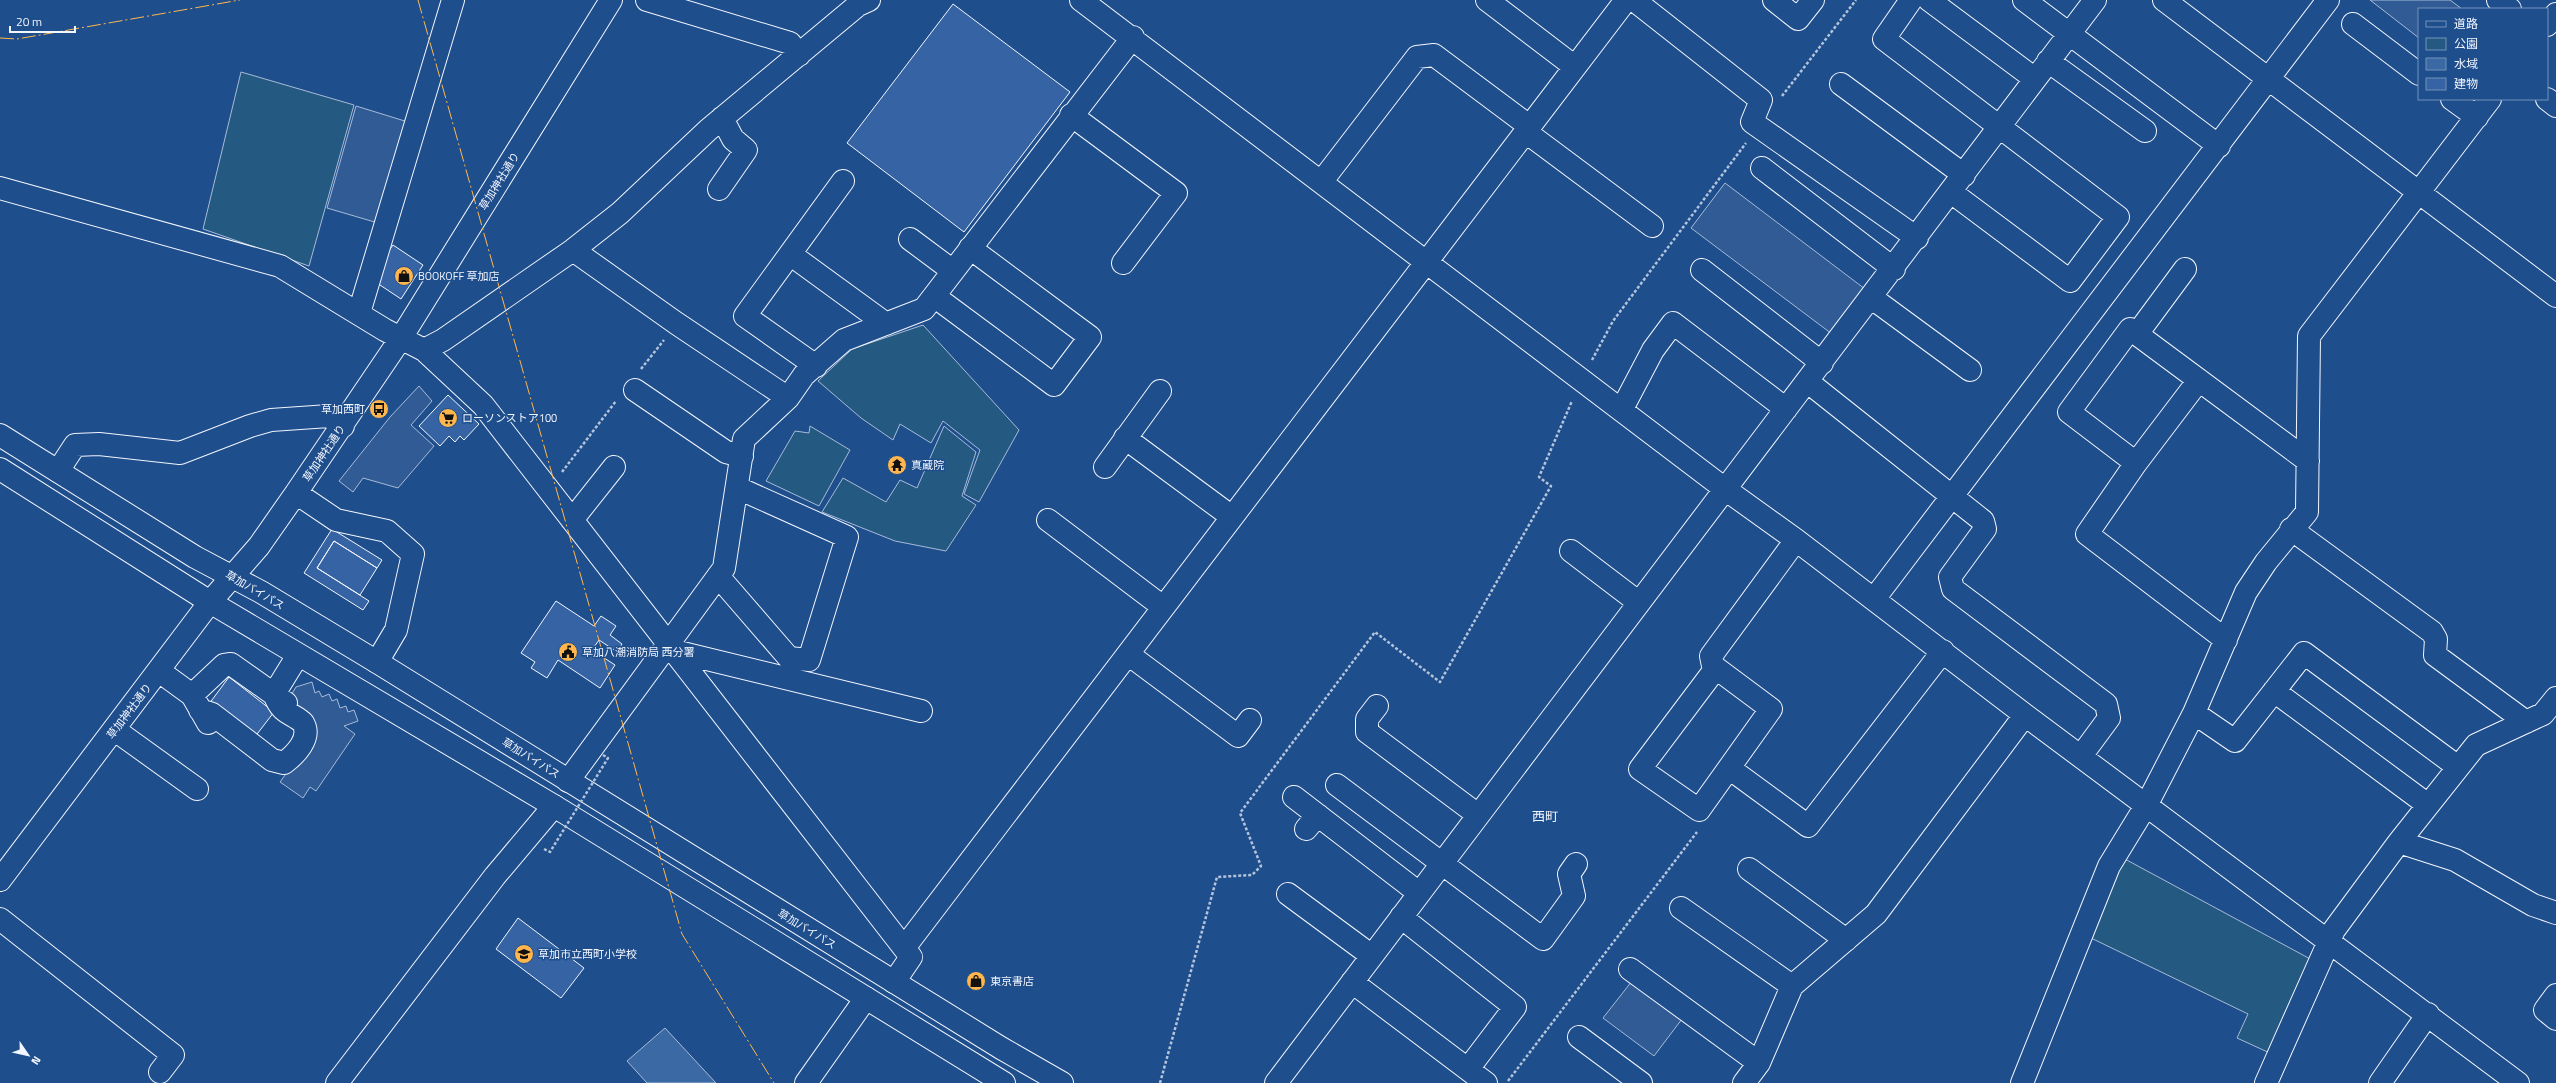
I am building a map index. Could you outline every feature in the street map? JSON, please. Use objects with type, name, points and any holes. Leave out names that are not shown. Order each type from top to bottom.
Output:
[{"type":"main road","points":[[358,312],[453,0]]},
{"type":"main road","name":"草加神社通り","points":[[0,880],[115,730],[210,602],[233,577],[266,535],[343,426],[401,338],[611,0]]},
{"type":"main road","points":[[647,0],[790,43],[799,55]]},
{"type":"main road","points":[[424,350],[443,340],[573,250],[626,208],[722,118],[858,5],[869,0]]},
{"type":"main road","points":[[1081,0],[1133,37],[1428,264],[1622,409],[1725,489],[1796,540],[2025,715],[2147,804],[2518,1083]]},
{"type":"main road","points":[[1487,0],[1575,67]]},
{"type":"main road","points":[[1774,0],[1798,19],[1813,0]]},
{"type":"main road","points":[[1841,84],[2070,281],[2118,217],[1884,39],[1912,0]]},
{"type":"main road","points":[[1929,0],[2035,79]]},
{"type":"main road","points":[[2024,0],[2219,146]]},
{"type":"main road","points":[[1276,1083],[1638,602],[1894,269],[2095,0]]},
{"type":"main road","points":[[2164,0],[2556,296]]},
{"type":"main road","points":[[1874,599],[2219,146],[2328,0]]},
{"type":"main road","points":[[2498,0],[2509,8]]},
{"type":"main road","points":[[904,948],[1232,517],[1428,264],[1527,129],[1575,67],[1621,2],[1761,100],[1752,122],[1917,238]]},
{"type":"main road","points":[[2548,24],[2556,14]]},
{"type":"main road","points":[[2353,24],[2418,73]]},
{"type":"main road","points":[[568,781],[671,647],[724,568],[738,488],[744,439],[788,398],[804,375],[844,340],[924,309],[1071,115],[1133,37]]},
{"type":"main road","points":[[1322,181],[1417,57],[1434,55],[1652,226]]},
{"type":"main road","points":[[2048,61],[2145,131]]},
{"type":"main road","points":[[2453,100],[2477,117]]},
{"type":"main road","points":[[2022,1083],[2109,866],[2147,804],[2194,713],[2246,592],[2292,528],[2307,512],[2309,336],[2421,193],[2489,100]]},
{"type":"main road","points":[[2548,100],[2556,106]]},
{"type":"main road","points":[[1071,115],[1176,193],[1123,263]]},
{"type":"main road","points":[[719,189],[746,150],[733,139],[722,118]]},
{"type":"main road","points":[[1762,168],[1894,269]]},
{"type":"main road","points":[[816,366],[745,316],[843,181]]},
{"type":"main road","points":[[0,188],[280,266],[401,338],[424,350],[483,405],[911,957],[894,982]]},
{"type":"main road","points":[[910,239],[953,271]]},
{"type":"main road","points":[[934,296],[1054,385],[1090,337],[970,248]]},
{"type":"main road","points":[[573,250],[676,323],[788,398]]},
{"type":"main road","points":[[790,254],[886,324]]},
{"type":"main road","points":[[2137,334],[2185,269]]},
{"type":"main road","points":[[1702,270],[1822,363]]},
{"type":"main road","points":[[1872,298],[1970,370]]},
{"type":"main road","points":[[1622,409],[1653,350],[1674,323],[1786,409]]},
{"type":"main road","points":[[2136,463],[2069,412],[2130,329],[2308,462]]},
{"type":"main road","points":[[2199,380],[2136,463],[2087,534],[2226,640]]},
{"type":"main road","points":[[1808,382],[1983,520],[1985,529],[1950,577],[1953,588],[2106,704],[2109,718],[2081,756]]},
{"type":"main road","points":[[631,387],[726,452],[742,456]]},
{"type":"main road","points":[[1104,467],[1160,391]]},
{"type":"main road","points":[[58,471],[75,445],[113,446],[180,453],[234,432],[271,420],[329,416],[343,426]]},
{"type":"main road","name":"草加バイパス","points":[[0,435],[195,557],[233,577],[377,662],[1000,1048],[1062,1083]]},
{"type":"main road","points":[[1125,438],[1232,517]]},
{"type":"main road","points":[[572,520],[614,467]]},
{"type":"main road","points":[[2,475],[298,655],[554,806],[1004,1083]]},
{"type":"main road","points":[[718,576],[788,658],[809,660],[847,537],[738,488]]},
{"type":"main road","points":[[296,493],[336,520],[387,531],[413,554],[396,630],[377,662]]},
{"type":"main road","points":[[1048,520],[1164,607]]},
{"type":"main road","points":[[2292,528],[2432,632],[2436,639],[2435,655],[2526,722]]},
{"type":"main road","points":[[1716,668],[1640,769],[1699,810],[1771,709],[1716,668],[1712,666],[1711,656],[1796,540]]},
{"type":"main road","points":[[1571,551],[1638,602]]},
{"type":"main road","points":[[671,647],[921,711]]},
{"type":"main road","points":[[1729,768],[1808,826],[1943,651]]},
{"type":"main road","points":[[1128,654],[1238,736],[1250,720]]},
{"type":"main road","points":[[2194,713],[2235,741],[2304,654],[2458,767]]},
{"type":"main road","points":[[159,671],[196,703],[272,760],[284,763],[295,755],[301,746],[306,733],[302,723],[282,708],[281,700],[298,655]]},
{"type":"main road","points":[[196,703],[224,665],[231,664],[281,700]]},
{"type":"main road","points":[[2274,691],[2428,805]]},
{"type":"main road","points":[[2266,1083],[2334,930],[2399,842],[2476,744],[2543,714],[2556,698]]},
{"type":"main road","points":[[196,703],[206,721],[270,769],[285,773]]},
{"type":"main road","points":[[1377,706],[1367,719],[1367,732],[1478,815]]},
{"type":"main road","points":[[1744,1083],[1758,1063],[1792,986],[1876,914],[2025,715]]},
{"type":"main road","points":[[115,730],[197,789]]},
{"type":"main road","points":[[1337,784],[1543,939],[1574,896],[1569,874],[1576,864]]},
{"type":"main road","points":[[1294,797],[1312,822],[1419,893]]},
{"type":"main road","points":[[337,1083],[495,876],[554,806]]},
{"type":"main road","points":[[2399,842],[2455,860],[2533,905],[2556,913]]},
{"type":"main road","points":[[1749,869],[1846,940]]},
{"type":"main road","points":[[1288,894],[1372,956]]},
{"type":"main road","points":[[1680,908],[1792,986]]},
{"type":"main road","points":[[1401,917],[1515,1007],[1468,1069]]},
{"type":"main road","points":[[0,919],[173,1055],[160,1072]]},
{"type":"main road","points":[[1630,969],[1758,1063]]},
{"type":"main road","points":[[1352,982],[1486,1083]]},
{"type":"main road","points":[[2556,996],[2545,1010],[2556,1018]]},
{"type":"main road","points":[[806,1083],[866,998]]},
{"type":"main road","points":[[2380,1083],[2428,1014]]},
{"type":"main road","points":[[1579,1037],[1641,1083]]},
{"type":"path","points":[[1160,1083],[1217,877],[1252,875],[1261,866],[1240,813],[1375,632],[1440,682],[1551,486],[1539,477],[1582,380],[1613,321],[1856,0]]},
{"type":"path","points":[[548,490],[631,387],[676,323]]},
{"type":"path","points":[[544,849],[550,852],[608,758],[603,755]]},
{"type":"path","points":[[1507,1083],[1702,826]]},
{"type":"green space","points":[[241,72],[354,105],[309,266],[203,229]]},
{"type":"green space","points":[[923,325],[1019,430],[979,502],[964,494],[980,450],[943,421],[931,443],[900,424],[893,440],[861,418],[818,381],[852,349]]},
{"type":"green space","points":[[810,426],[850,450],[819,506],[766,481],[795,431],[809,433]]},
{"type":"green space","points":[[944,426],[976,452],[962,496],[976,505],[946,551],[895,541],[822,512],[843,478],[886,502],[900,480],[917,488]]},
{"type":"green space","points":[[2123,858],[2314,961],[2272,1054],[2237,1038],[2248,1014],[2091,938]]},
{"type":"shaded area","points":[[2370,0],[2450,0],[2461,8],[2418,8],[2418,37]]},
{"type":"shaded area","points":[[356,106],[408,122],[378,223],[327,208]]},
{"type":"shaded area","points":[[1725,183],[1865,289],[1832,334],[1691,228]]},
{"type":"shaded area","points":[[419,386],[432,401],[411,425],[434,446],[398,488],[363,478],[353,492],[339,481],[390,417]]},
{"type":"shaded area","points":[[312,682],[315,693],[319,691],[322,697],[329,694],[332,701],[337,699],[340,708],[346,706],[348,712],[354,710],[358,721],[344,726],[355,734],[316,791],[310,787],[303,798],[280,782],[309,742],[284,707],[296,687]]},
{"type":"shaded area","points":[[1632,981],[1682,1019],[1654,1056],[1603,1018]]},
{"type":"water","points":[[665,1028],[716,1083],[647,1083],[627,1061]]},
{"type":"building","points":[[953,4],[1070,92],[964,232],[847,143]]},
{"type":"building","points":[[393,245],[423,265],[401,299],[377,283],[383,259]]},
{"type":"building","points":[[448,395],[479,424],[464,440],[460,436],[455,442],[449,436],[440,446],[419,426]]},
{"type":"building","points":[[332,529],[382,560],[377,568],[334,541],[317,568],[369,601],[363,610],[304,573]]},
{"type":"building","points":[[334,541],[377,568],[360,595],[317,568]]},
{"type":"building","points":[[556,601],[594,626],[601,616],[616,626],[610,635],[622,644],[617,652],[599,640],[592,650],[615,665],[600,688],[558,660],[547,678],[531,668],[535,662],[521,653]]},
{"type":"building","points":[[229,677],[274,712],[254,738],[209,704]]},
{"type":"building","points":[[518,918],[584,968],[561,998],[496,949]]},
{"type":"power","points":[[0,38],[17,39],[240,0]]},
{"type":"power","points":[[418,0],[682,934],[774,1083]]},
{"type":"place","name":"BOOKOFF 草加店","points":[[404,276]]},
{"type":"place","name":"草加西町","points":[[379,409]]},
{"type":"place","name":"ローソンストア100","points":[[448,418]]},
{"type":"place","name":"真蔵院","points":[[897,465]]},
{"type":"place","name":"草加八潮消防局 西分署","points":[[568,652]]},
{"type":"place","name":"草加市立西町小学校","points":[[524,954]]},
{"type":"place","name":"東京書店","points":[[976,981]]},
{"type":"district","name":"西町","points":[[1545,816]]}]
